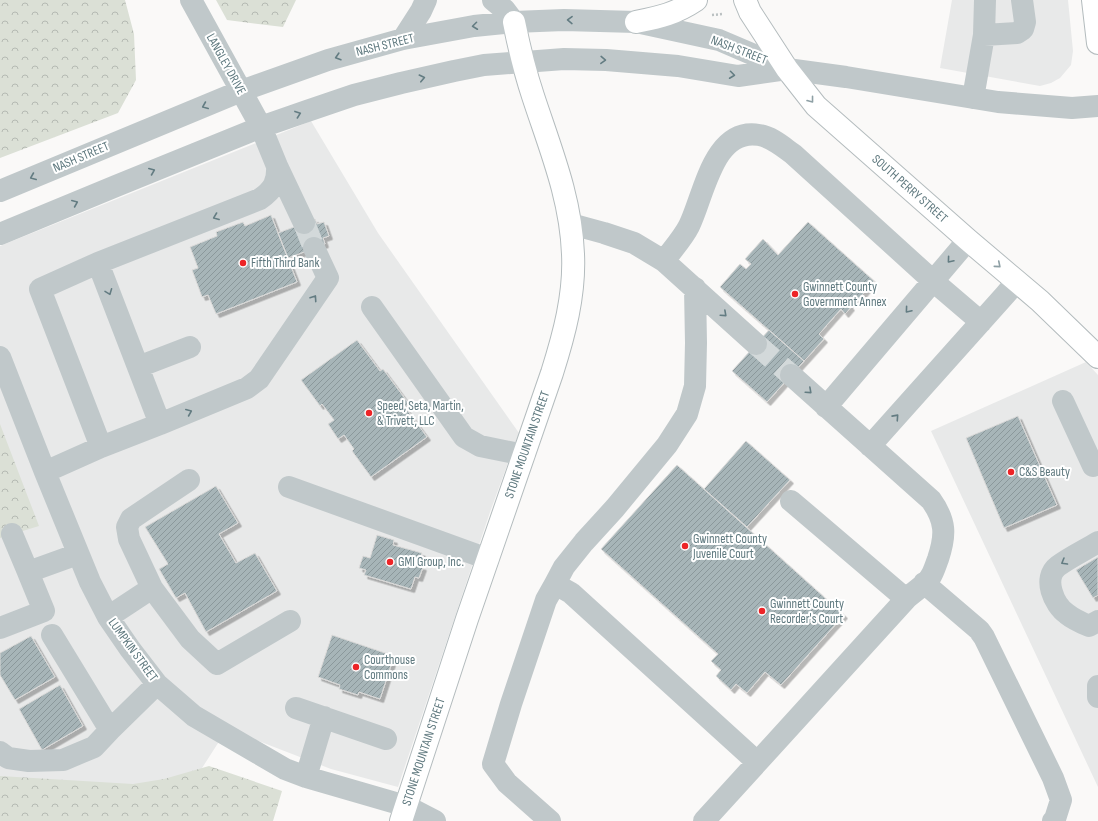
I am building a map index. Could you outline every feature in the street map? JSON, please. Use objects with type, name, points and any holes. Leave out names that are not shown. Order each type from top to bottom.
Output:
[{"type":"main road","name":"SOUTH PERRY STREET","points":[[745,0],[750,12],[787,69],[816,106],[968,240],[1040,301],[1098,357]]},
{"type":"main road","points":[[1093,0],[1098,43]]},
{"type":"main road","points":[[636,22],[665,16],[682,9],[703,7]]},
{"type":"main road","name":"STONE MOUNTAIN STREET","points":[[403,814],[564,334],[571,295],[573,256],[571,224],[562,181],[523,62],[514,22]]},
{"type":"street","name":"LANGLEY DRIVE","points":[[191,0],[261,127],[277,166],[304,223]]},
{"type":"street","points":[[403,39],[421,11],[426,0]]},
{"type":"street","points":[[493,0],[505,10],[514,22]]},
{"type":"street","points":[[973,98],[984,35],[985,0]]},
{"type":"street","points":[[984,35],[1017,33],[1023,29],[1025,22],[1022,0]]},
{"type":"street","name":"NASH STREET","points":[[0,191],[241,91],[328,60],[403,39],[474,26],[514,22],[564,20],[636,22],[719,40],[787,69],[846,77],[998,102],[1072,108],[1098,106]]},
{"type":"street","name":"NASH STREET","points":[[0,234],[261,127],[347,98],[401,83],[469,68],[523,62],[606,60],[678,66],[738,76],[787,69]]},
{"type":"street","points":[[664,261],[688,227],[713,164],[721,150],[732,140],[744,134],[760,135],[772,140],[793,154],[933,281],[981,322]]},
{"type":"street","points":[[101,446],[40,289],[98,263],[260,199],[271,191],[274,186],[277,180],[277,166]]},
{"type":"street","points":[[571,224],[634,243],[664,261],[756,344]]},
{"type":"street","points":[[826,407],[968,240]]},
{"type":"street","points":[[45,472],[101,446],[160,424],[247,388],[259,379],[328,278],[314,248]]},
{"type":"street","points":[[98,263],[160,424]]},
{"type":"street","points":[[870,446],[1017,281]]},
{"type":"street","points":[[550,821],[507,783],[493,764],[505,722],[546,600],[564,567],[667,445],[687,414],[695,386],[695,288]]},
{"type":"street","points":[[372,307],[464,437],[480,446],[524,455]]},
{"type":"street","points":[[138,367],[190,347]]},
{"type":"street","name":"LUMPKIN STREET","points":[[0,357],[90,582],[108,617],[157,684],[194,716],[285,769],[403,814],[435,821]]},
{"type":"street","points":[[704,821],[906,599],[931,577],[941,548],[943,524],[939,512],[930,500],[791,375]]},
{"type":"street","points":[[1063,401],[1093,466],[1098,462]]},
{"type":"street","points":[[189,480],[131,518],[127,527],[129,539],[152,588],[190,639],[216,664],[290,621]]},
{"type":"street","points":[[289,487],[488,560]]},
{"type":"street","points":[[791,501],[906,599]]},
{"type":"street","points":[[0,628],[44,611],[12,534]]},
{"type":"street","points":[[1098,542],[1056,567],[1051,574],[1049,583],[1053,596],[1066,614],[1089,626],[1098,621]]},
{"type":"street","points":[[28,572],[78,554]]},
{"type":"street","points":[[924,583],[979,630],[984,637],[1053,778],[1061,800],[1053,821]]},
{"type":"street","points":[[555,584],[571,593],[757,762]]},
{"type":"street","points":[[108,617],[152,588]]},
{"type":"street","points":[[52,635],[110,730]]},
{"type":"street","points":[[0,752],[8,758],[29,761],[63,760],[94,747],[157,684]]},
{"type":"street","points":[[1098,686],[1098,697]]},
{"type":"street","points":[[296,708],[386,739]]},
{"type":"street","points":[[306,776],[324,717]]},
{"type":"path","points":[[703,7],[723,14]]},
{"type":"shaded area","points":[[952,0],[1068,0],[1073,51],[1071,65],[1060,78],[1051,83],[1040,86],[940,68]]},
{"type":"shaded area","points":[[311,121],[378,233],[519,433],[490,512],[398,787],[331,769],[243,735],[229,726],[168,821],[0,821],[0,246]]},
{"type":"shaded area","points":[[1086,362],[1098,375],[1098,787],[931,431]]},
{"type":"green space","points":[[0,0],[125,0],[134,34],[136,80],[118,113],[0,158]]},
{"type":"green space","points":[[216,0],[296,0],[283,27],[227,20]]},
{"type":"green space","points":[[0,424],[39,526],[0,538]]},
{"type":"green space","points":[[209,766],[282,791],[273,821],[0,821],[0,776],[133,784],[164,779]]},
{"type":"building","name":"Fifth Third Bank","points":[[271,215],[297,282],[216,314],[208,295],[202,297],[192,270],[198,268],[190,247],[217,236],[216,232],[243,222],[245,226]]},
{"type":"building","points":[[315,219],[317,224],[324,222],[329,236],[323,238],[325,244],[288,258],[278,233]]},
{"type":"building","name":"Gwinnett County Government Annex","points":[[808,222],[874,281],[855,303],[852,301],[849,305],[851,307],[845,314],[841,309],[819,334],[824,339],[804,361],[720,287],[740,264],[746,269],[751,264],[745,259],[763,239],[778,255]]},
{"type":"building","points":[[769,330],[804,361],[767,402],[732,371]]},
{"type":"building","name":"Speed, Seta, Martin, & Trivett, LLC","points":[[357,340],[380,371],[383,369],[409,404],[405,407],[427,437],[371,477],[352,451],[354,449],[344,435],[338,439],[328,424],[334,420],[322,404],[320,406],[301,380]]},
{"type":"building","name":"C&S Beauty","points":[[1018,416],[1057,505],[1004,528],[966,438]]},
{"type":"building","points":[[746,441],[790,480],[747,527],[704,489]]},
{"type":"building","points":[[677,465],[844,615],[781,685],[765,672],[747,693],[736,684],[731,690],[716,676],[721,670],[711,661],[718,654],[601,549]]},
{"type":"building","points":[[216,486],[238,523],[219,534],[236,563],[255,553],[277,591],[206,632],[185,593],[176,598],[159,569],[168,564],[145,527]]},
{"type":"building","name":"GMI Group, Inc.","points":[[377,535],[394,540],[393,545],[422,553],[418,566],[423,567],[419,578],[415,577],[411,589],[364,575],[366,570],[359,568],[363,556],[370,558]]},
{"type":"building","points":[[1098,557],[1098,595],[1093,598],[1076,570]]},
{"type":"building","name":"Courthouse Commons","points":[[332,635],[394,656],[380,699],[359,692],[358,695],[339,689],[340,685],[318,677]]},
{"type":"building","points":[[31,636],[55,677],[15,700],[0,675],[0,653]]},
{"type":"building","points":[[60,685],[83,726],[42,750],[19,709]]},
{"type":"tunnel","points":[[304,223],[314,248]]},
{"type":"tunnel","points":[[756,344],[791,375]]},
{"type":"place","name":"Fifth Third Bank","points":[[243,263]]},
{"type":"place","name":"Gwinnett County Government Annex","points":[[795,294]]},
{"type":"place","name":"Speed, Seta, Martin, & Trivett, LLC","points":[[369,413]]},
{"type":"place","name":"C&S Beauty","points":[[1011,472]]},
{"type":"place","name":"Gwinnett County Juvenile Court","points":[[685,546]]},
{"type":"place","name":"GMI Group, Inc.","points":[[390,562]]},
{"type":"place","name":"Gwinnett County Recorder's Court","points":[[762,611]]},
{"type":"place","name":"Courthouse Commons","points":[[356,667]]}]
